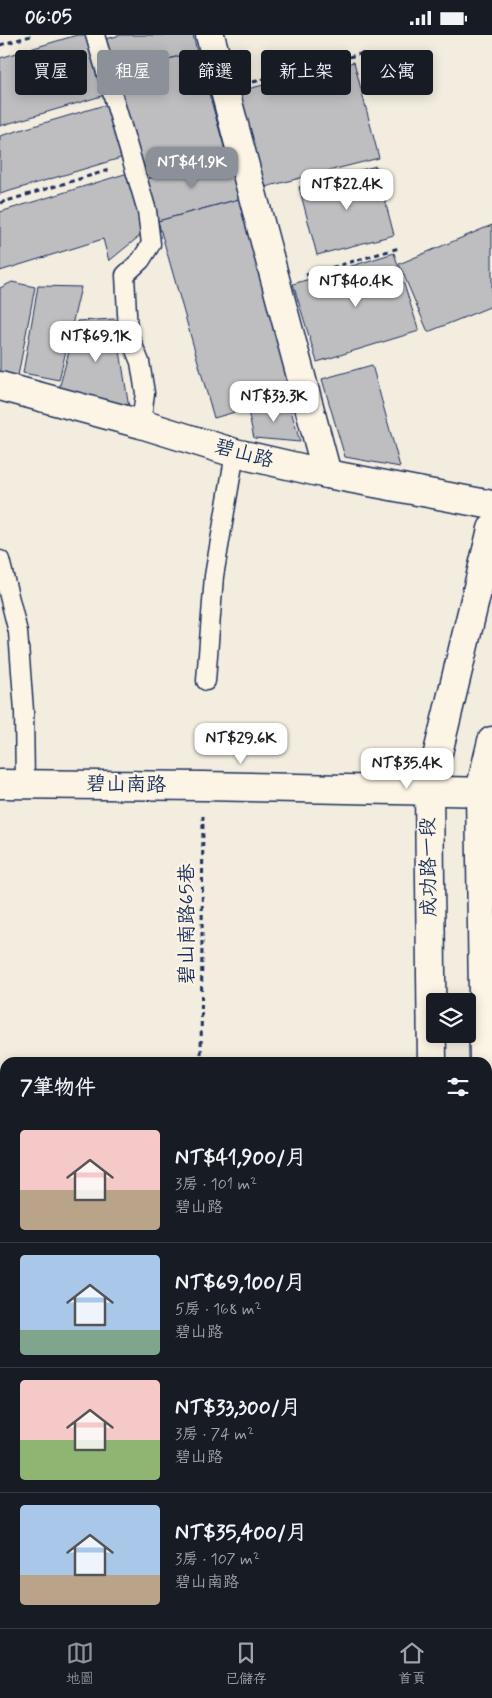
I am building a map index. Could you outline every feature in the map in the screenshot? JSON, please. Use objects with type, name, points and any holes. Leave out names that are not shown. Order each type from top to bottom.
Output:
[{"type":"street","points":[[210,35],[214,50]]},
{"type":"street","points":[[226,95],[327,474]]},
{"type":"street","name":"碧山路","points":[[0,386],[141,424],[234,453],[327,474],[492,505]]},
{"type":"street","name":"成功路一段","points":[[432,1057],[429,790],[492,529]]},
{"type":"street","points":[[484,1057],[486,791],[492,741]]},
{"type":"street","name":"碧山南路","points":[[13,784],[486,791]]},
{"type":"lane","points":[[95,35],[147,211],[151,244],[141,260],[125,275],[128,333],[140,362],[145,393],[141,424]]},
{"type":"lane","points":[[206,681],[214,576],[234,453]]},
{"type":"lane","points":[[0,560],[18,632],[24,711],[13,784]]},
{"type":"path","points":[[0,45],[34,35]]},
{"type":"path","points":[[251,83],[361,54]]},
{"type":"path","points":[[0,203],[132,163]]},
{"type":"path","points":[[276,283],[399,248]]},
{"type":"path","name":"碧山南路65巷","points":[[202,1057],[203,786]]},
{"type":"building","points":[[77,35],[88,35],[97,67],[97,95],[105,95],[0,126],[0,58],[15,54],[15,95],[87,95],[87,50],[27,50]]},
{"type":"building","points":[[121,35],[193,35],[197,50],[179,50],[179,56],[169,59],[169,50],[109,50],[106,39]]},
{"type":"building","points":[[179,56],[179,95],[209,95],[227,157],[146,179],[122,95],[169,95],[169,59]]},
{"type":"building","points":[[354,62],[361,95],[363,95],[379,158],[257,189],[233,95],[251,95],[251,88],[261,86],[261,95],[351,95],[351,63]]},
{"type":"building","points":[[108,104],[124,157],[0,194],[0,136]]},
{"type":"building","points":[[227,157],[239,199],[158,221],[146,179]]},
{"type":"building","points":[[376,166],[394,235],[317,255],[299,187]]},
{"type":"building","points":[[128,173],[147,230],[109,261],[103,239],[0,271],[0,212]]},
{"type":"building","points":[[239,199],[295,395],[214,418],[158,221]]},
{"type":"building","points":[[492,225],[492,306],[428,332],[399,264]]},
{"type":"building","points":[[394,253],[419,331],[317,362],[293,284]]},
{"type":"building","points":[[12,282],[35,287],[17,381],[0,377],[0,288]]},
{"type":"building","points":[[38,286],[81,287],[59,380],[23,373]]},
{"type":"building","points":[[115,319],[129,408],[59,389],[77,321]]},
{"type":"building","points":[[372,365],[400,467],[345,457],[322,379]]},
{"type":"building","points":[[288,400],[300,442],[254,438],[248,411]]}]
